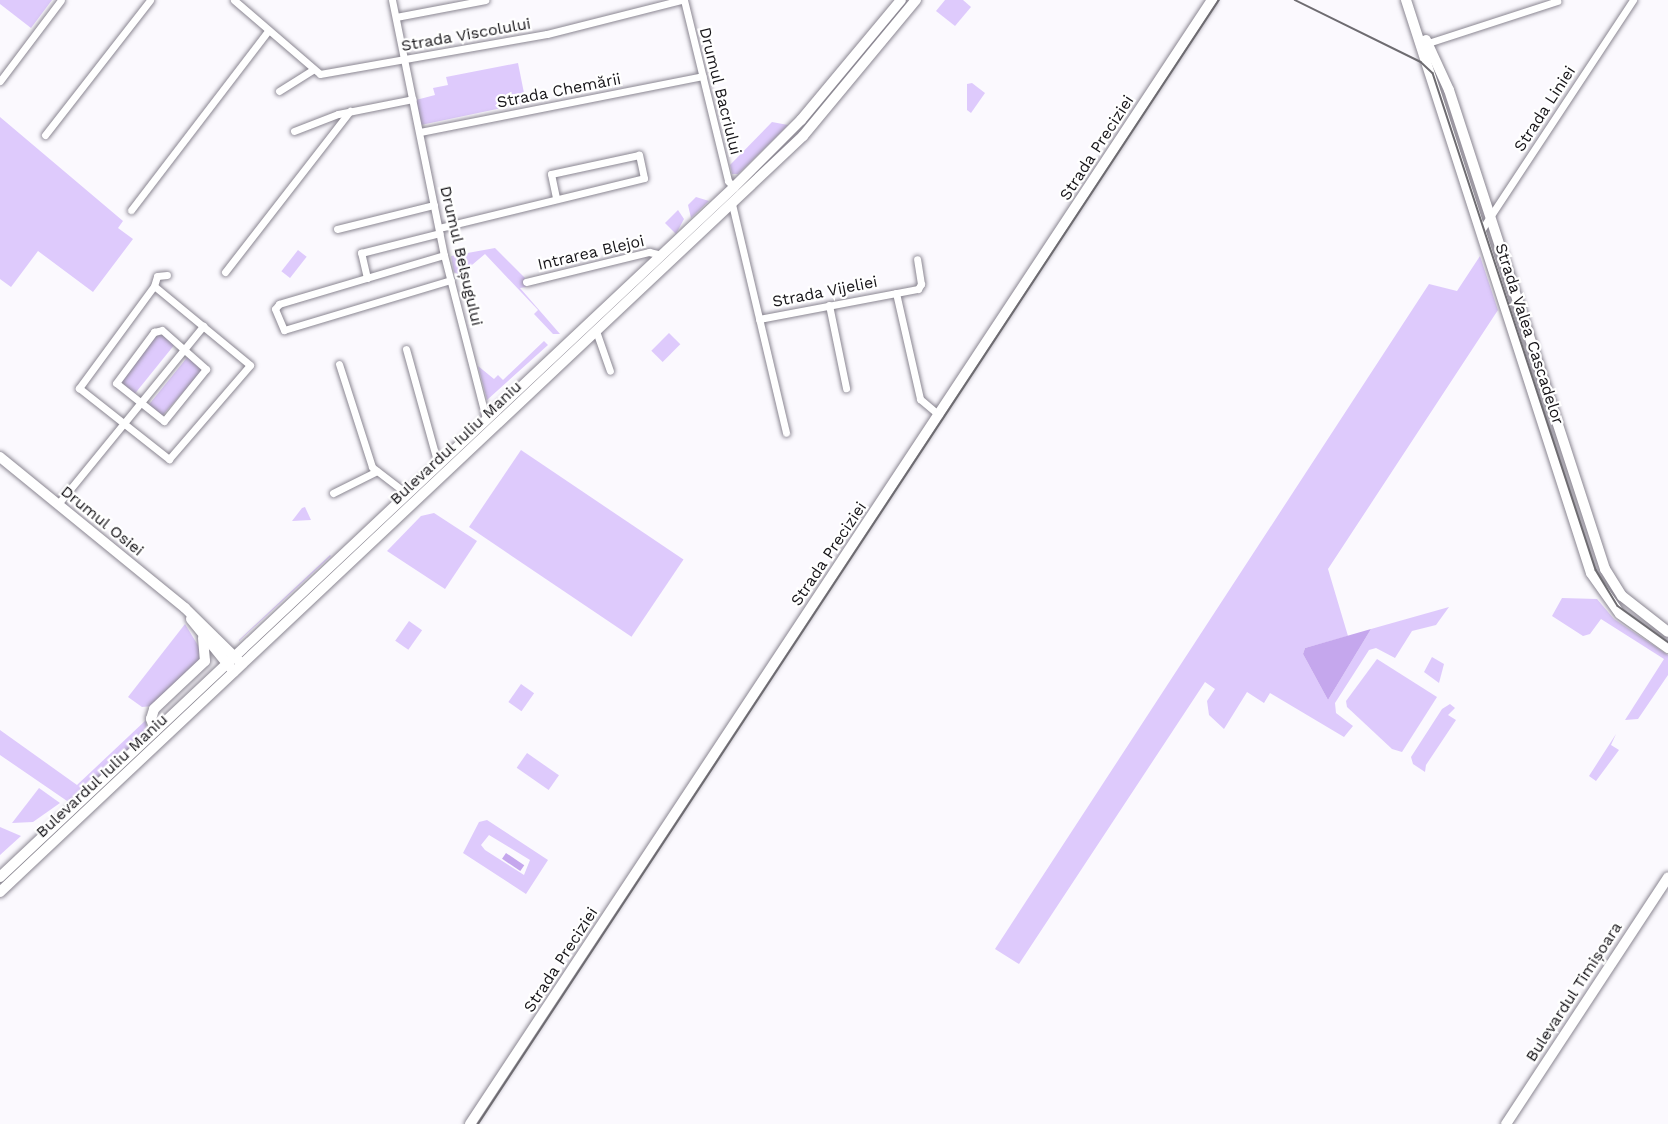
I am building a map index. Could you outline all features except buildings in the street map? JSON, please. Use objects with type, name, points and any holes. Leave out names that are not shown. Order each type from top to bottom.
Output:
[{"type":"main road","name":"Bulevardul Iuliu Maniu","points":[[5,881],[234,664],[366,532],[486,419],[512,402],[596,331],[666,260],[732,204],[738,191],[801,120],[901,0]]},
{"type":"main road","name":"Bulevardul Iuliu Maniu","points":[[5,881],[155,731],[374,540],[512,402],[738,191],[811,128],[916,0]]},
{"type":"main road","name":"Strada Preciziei","points":[[470,1124],[1212,0]]},
{"type":"main road","name":"Strada Valea Cascadelor","points":[[1406,0],[1594,580],[1614,609],[1668,648]]},
{"type":"main road","name":"Strada Valea Cascadelor","points":[[1413,0],[1428,44],[1449,90],[1605,569],[1616,589],[1638,611],[1668,632]]},
{"type":"main road","points":[[1537,406],[1550,401]]},
{"type":"main road","name":"Drumul Osiei","points":[[0,457],[185,608],[234,664]]},
{"type":"main road","points":[[1560,478],[1574,474]]},
{"type":"main road","points":[[366,532],[374,540]]},
{"type":"main road","name":"Drumul Osiei","points":[[185,608],[203,638],[234,664]]},
{"type":"main road","points":[[1630,622],[1638,611]]},
{"type":"main road","points":[[155,731],[151,719],[154,709],[205,661],[203,638]]},
{"type":"main road","name":"Bulevardul Timișoara","points":[[1506,1124],[1668,877]]},
{"type":"street","points":[[0,81],[61,0]]},
{"type":"street","points":[[45,135],[150,0]]},
{"type":"street","points":[[234,0],[312,70],[279,92]]},
{"type":"street","name":"Drumul Belșugului","points":[[392,0],[406,59],[444,255],[486,419]]},
{"type":"street","points":[[396,16],[485,0]]},
{"type":"street","name":"Strada Viscolului","points":[[312,70],[322,74],[547,33],[682,0]]},
{"type":"street","name":"Drumul Bacriului","points":[[682,0],[728,181],[738,191]]},
{"type":"street","name":"Strada Liniei","points":[[1480,232],[1633,0]]},
{"type":"street","points":[[1428,44],[1557,1]]},
{"type":"street","points":[[131,210],[267,32]]},
{"type":"street","name":"Strada Chemării","points":[[420,132],[703,76]]},
{"type":"street","points":[[294,131],[350,111],[413,99]]},
{"type":"street","points":[[225,272],[350,111]]},
{"type":"street","points":[[367,278],[361,253],[556,198],[644,178],[639,154],[550,174],[556,198]]},
{"type":"street","name":"Strada Vijeliei","points":[[732,204],[786,433]]},
{"type":"street","points":[[337,230],[434,205]]},
{"type":"street","name":"Intrarea Blejoi","points":[[526,282],[650,252],[666,260]]},
{"type":"street","points":[[444,255],[279,304],[275,309],[280,327],[285,330],[451,280]]},
{"type":"street","name":"Strada Vijeliei","points":[[759,319],[920,288],[916,259]]},
{"type":"street","points":[[154,286],[250,365],[172,458],[162,457],[80,390],[79,385],[154,286],[157,276],[167,275]]},
{"type":"street","points":[[896,293],[919,394],[923,404],[939,414]]},
{"type":"street","points":[[829,305],[846,388]]},
{"type":"street","points":[[58,504],[203,326]]},
{"type":"street","points":[[157,330],[203,364],[205,373],[169,419],[159,420],[139,404],[117,385],[124,369],[157,330]]},
{"type":"street","points":[[596,331],[610,371]]},
{"type":"street","points":[[406,349],[438,465]]},
{"type":"street","points":[[339,364],[372,467],[407,494]]},
{"type":"street","points":[[333,493],[377,471]]},
{"type":"shaded area","points":[[0,0],[52,0],[31,28],[0,4]]},
{"type":"shaded area","points":[[945,0],[963,0],[971,7],[955,26],[936,11]]},
{"type":"shaded area","points":[[518,63],[526,103],[421,125],[416,100],[435,95],[433,88],[448,85],[446,77]]},
{"type":"shaded area","points":[[972,83],[985,93],[971,113],[967,110],[967,84]]},
{"type":"shaded area","points":[[0,117],[123,221],[118,228],[133,239],[93,292],[38,251],[11,287],[0,279]]},
{"type":"shaded area","points":[[772,122],[788,125],[738,174],[732,174],[730,165]]},
{"type":"shaded area","points":[[696,197],[709,201],[691,218],[688,205]]},
{"type":"shaded area","points":[[678,210],[684,219],[676,234],[665,223]]},
{"type":"shaded area","points":[[495,248],[525,278],[526,287],[520,288],[560,334],[553,334],[534,314],[538,310],[485,254],[460,275],[454,272],[451,256]]},
{"type":"shaded area","points":[[298,250],[307,257],[290,278],[281,271]]},
{"type":"shaded area","points":[[1480,256],[1498,310],[1328,569],[1348,636],[1305,648],[1303,654],[1328,700],[1371,629],[1449,607],[1436,625],[1412,631],[1395,658],[1376,648],[1369,650],[1335,703],[1336,713],[1353,726],[1344,737],[1270,693],[1264,703],[1247,692],[1224,729],[1209,715],[1207,701],[1215,689],[1205,682],[1019,964],[995,949],[1429,284],[1457,291]]},
{"type":"shaded area","points":[[669,333],[680,344],[663,362],[651,351]]},
{"type":"shaded area","points":[[157,335],[164,335],[175,344],[133,396],[120,380]]},
{"type":"shaded area","points":[[544,341],[548,345],[487,400],[478,366],[494,379],[498,375],[503,380]]},
{"type":"shaded area","points":[[189,355],[202,371],[161,417],[147,407]]},
{"type":"shaded area","points":[[521,450],[683,560],[631,637],[469,527]]},
{"type":"shaded area","points":[[305,507],[311,520],[292,521],[302,508]]},
{"type":"shaded area","points":[[434,513],[477,541],[445,589],[387,551],[421,516]]},
{"type":"shaded area","points":[[331,556],[239,641],[239,640]]},
{"type":"shaded area","points":[[1562,598],[1597,599],[1614,619],[1668,655],[1668,675],[1638,719],[1625,720],[1664,659],[1601,619],[1590,634],[1583,636],[1552,616]]},
{"type":"shaded area","points":[[409,621],[422,630],[408,650],[395,641]]},
{"type":"shaded area","points":[[185,624],[199,647],[200,661],[153,706],[142,707],[128,697]]},
{"type":"shaded area","points":[[1371,629],[1328,700],[1303,654],[1305,648]]},
{"type":"shaded area","points":[[1432,657],[1444,664],[1439,683],[1424,672]]},
{"type":"shaded area","points":[[1377,659],[1437,697],[1402,752],[1392,749],[1347,707],[1346,701]]},
{"type":"shaded area","points":[[521,684],[534,693],[521,711],[508,702]]},
{"type":"shaded area","points":[[1450,704],[1455,708],[1448,715],[1456,720],[1426,765],[1425,772],[1413,764],[1411,757],[1442,709]]},
{"type":"shaded area","points":[[146,720],[147,733],[70,803],[0,755],[0,730],[77,785]]},
{"type":"shaded area","points":[[1616,734],[1611,745],[1619,750],[1596,781],[1589,776]]},
{"type":"shaded area","points":[[527,753],[559,775],[549,790],[517,768]]},
{"type":"shaded area","points":[[39,788],[60,803],[33,822],[12,823]]},
{"type":"shaded area","points":[[487,820],[548,860],[526,894],[463,853],[479,822]],"holes":[[[489,835],[530,860],[524,875],[485,850],[481,845]]]},
{"type":"shaded area","points":[[0,827],[21,836],[0,855]]},
{"type":"shaded area","points":[[506,853],[524,865],[520,871],[502,859]]},
{"type":"tram line","points":[[478,1124],[1219,0]]},
{"type":"tram line","points":[[1295,0],[1421,62],[1433,73],[1596,570],[1618,606],[1668,642]]}]
